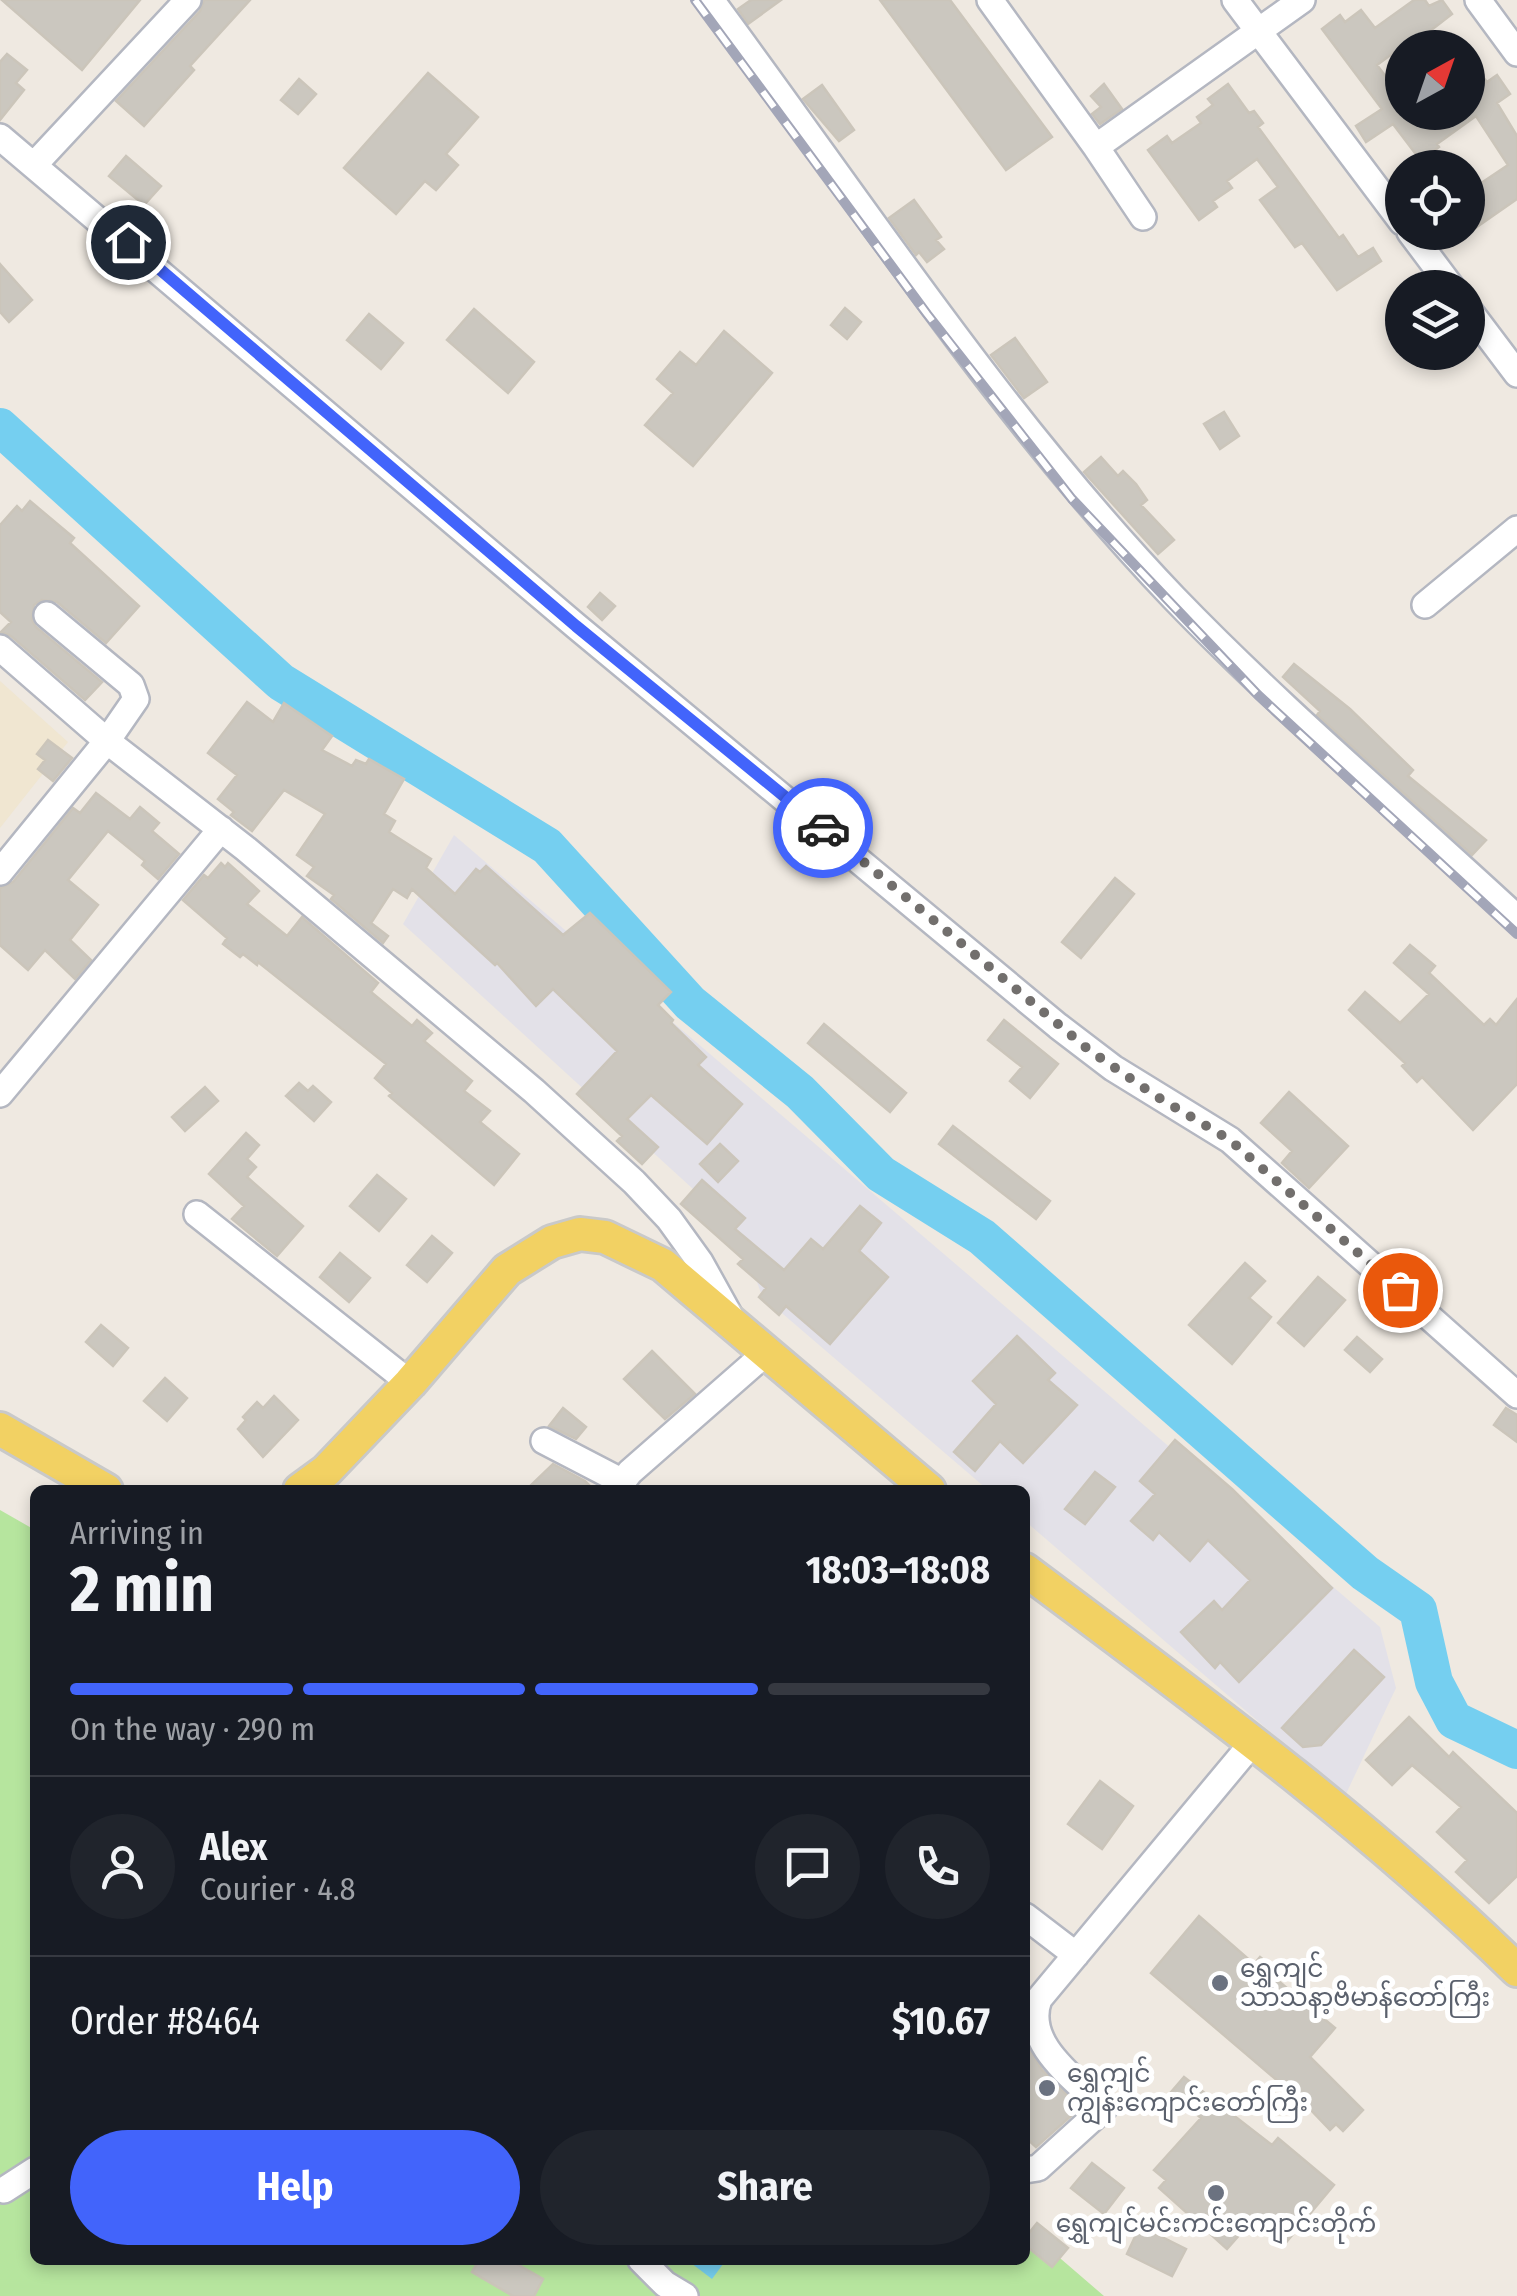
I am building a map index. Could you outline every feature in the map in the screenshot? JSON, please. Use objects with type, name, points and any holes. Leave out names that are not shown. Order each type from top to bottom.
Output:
[{"type":"main road","points":[[307,1485],[326,1471],[410,1383],[507,1270],[552,1242],[580,1234],[605,1237],[663,1266],[923,1485]]},
{"type":"main road","points":[[0,1430],[97,1485]]},
{"type":"main road","points":[[1030,1574],[1254,1740],[1517,1970]]},
{"type":"street","points":[[34,164],[188,0]]},
{"type":"street","points":[[710,0],[949,327],[1072,482],[1174,597],[1238,660],[1517,918]]},
{"type":"street","points":[[990,0],[1143,217]]},
{"type":"street","points":[[1235,0],[1385,199]]},
{"type":"street","points":[[1096,148],[1302,0]]},
{"type":"street","points":[[1478,0],[1517,53]]},
{"type":"street","points":[[0,137],[576,626],[1058,1026],[1127,1077],[1230,1140],[1517,1395]]},
{"type":"street","points":[[1485,331],[1517,374]]},
{"type":"street","points":[[1426,605],[1517,529]]},
{"type":"street","points":[[0,872],[134,706],[135,692],[48,615]]},
{"type":"street","points":[[0,648],[107,741],[221,830],[534,1091],[634,1182],[669,1219],[700,1262],[734,1323]]},
{"type":"street","points":[[0,1094],[221,830]]},
{"type":"street","points":[[198,1214],[410,1383]]},
{"type":"street","points":[[620,1485],[767,1352]]},
{"type":"street","points":[[544,1442],[617,1485]]},
{"type":"street","points":[[1030,2169],[1038,2168],[1104,2108],[1040,2042],[1034,2013],[1039,1999],[1254,1740]]},
{"type":"street","points":[[1030,1920],[1076,1955]]},
{"type":"street","points":[[4,2190],[30,2173]]},
{"type":"street","points":[[646,2265],[665,2284],[686,2296]]},
{"type":"shaded area","points":[[0,681],[68,742],[0,828]]},
{"type":"shaded area","points":[[454,835],[1380,1627],[1396,1688],[1345,1796],[1030,1525],[1030,1485],[982,1485],[762,1296],[739,1231],[403,924]]},
{"type":"green space","points":[[0,1510],[30,1527],[30,2265],[1030,2265],[1030,2232],[1104,2296],[0,2296]]},
{"type":"water","points":[[694,2265],[722,2265],[712,2279]]},
{"type":"building","points":[[2,0],[140,0],[82,70]]},
{"type":"building","points":[[204,0],[250,0],[190,66],[194,70],[144,126],[116,101],[200,11]]},
{"type":"building","points":[[751,0],[781,0],[748,24],[738,9]]},
{"type":"building","points":[[880,0],[950,0],[1052,137],[1006,170]]},
{"type":"building","points":[[1414,0],[1425,0],[1429,6],[1442,0],[1452,14],[1431,30],[1385,30],[1385,59],[1377,65],[1385,76],[1385,129],[1366,142],[1356,126],[1382,109],[1322,29],[1340,15],[1345,22],[1361,10],[1375,28]]},
{"type":"building","points":[[7,54],[27,70],[16,83],[24,90],[0,120],[0,62]]},
{"type":"building","points":[[428,73],[478,117],[446,154],[458,165],[436,190],[425,181],[396,214],[344,168]]},
{"type":"building","points":[[1497,75],[1510,94],[1497,103],[1517,136],[1517,199],[1485,221],[1485,181],[1508,165],[1485,130],[1485,80],[1487,82]]},
{"type":"building","points":[[299,79],[316,94],[298,114],[281,100]]},
{"type":"building","points":[[1104,84],[1122,109],[1100,124],[1092,114],[1101,107],[1091,96]]},
{"type":"building","points":[[1228,84],[1249,113],[1254,111],[1263,123],[1258,127],[1339,238],[1343,235],[1358,257],[1373,248],[1381,261],[1337,290],[1302,243],[1295,247],[1260,200],[1278,187],[1257,159],[1227,181],[1232,188],[1213,201],[1217,207],[1199,220],[1148,150],[1167,136],[1172,143],[1201,123],[1197,117],[1213,105],[1208,99]]},
{"type":"building","points":[[822,85],[854,130],[839,141],[803,99]]},
{"type":"building","points":[[1398,130],[1456,130],[1437,144],[1435,150],[1413,150]]},
{"type":"building","points":[[126,156],[161,186],[144,205],[109,176]]},
{"type":"building","points":[[914,200],[941,237],[936,240],[944,249],[927,262],[919,252],[916,255],[889,218]]},
{"type":"building","points":[[0,264],[32,300],[9,322],[0,312]]},
{"type":"building","points":[[845,308],[861,322],[847,339],[831,325]]},
{"type":"building","points":[[474,309],[534,362],[508,393],[447,340]]},
{"type":"building","points":[[369,314],[403,343],[381,369],[347,340]]},
{"type":"building","points":[[724,331],[772,373],[693,466],[645,425],[673,393],[657,379],[680,352],[696,365]]},
{"type":"building","points":[[1015,338],[1047,382],[1024,398],[991,355]]},
{"type":"building","points":[[1224,412],[1239,436],[1220,449],[1204,424]]},
{"type":"building","points":[[1101,457],[1118,476],[1123,471],[1136,484],[1147,500],[1141,505],[1174,540],[1158,554],[1084,472]]},
{"type":"building","points":[[30,501],[74,538],[70,543],[139,606],[106,643],[57,602],[42,600],[34,605],[32,620],[36,627],[102,682],[85,700],[11,636],[1,632],[11,622],[0,612],[0,525],[17,506],[22,511]]},
{"type":"building","points":[[600,593],[615,606],[602,620],[588,607]]},
{"type":"building","points":[[1294,664],[1350,709],[1413,770],[1408,776],[1486,840],[1472,855],[1317,715],[1320,711],[1283,677]]},
{"type":"building","points":[[247,702],[273,722],[284,703],[332,736],[322,750],[352,766],[356,760],[366,764],[369,759],[404,779],[384,814],[395,821],[389,832],[431,859],[426,868],[455,894],[476,869],[480,872],[486,866],[563,935],[590,913],[671,992],[658,1005],[706,1057],[698,1065],[742,1104],[707,1144],[651,1095],[627,1119],[658,1147],[642,1164],[617,1141],[622,1136],[577,1094],[617,1051],[553,989],[536,1006],[497,963],[412,889],[407,898],[393,889],[371,923],[388,936],[383,943],[331,899],[334,895],[307,876],[314,867],[297,855],[325,814],[284,790],[252,831],[231,815],[234,812],[218,799],[237,775],[208,753]]},
{"type":"building","points":[[48,740],[72,758],[53,781],[38,769],[45,760],[37,754]]},
{"type":"building","points":[[96,793],[130,819],[140,807],[159,823],[152,831],[179,854],[158,879],[142,865],[145,861],[108,831],[68,880],[98,905],[70,940],[91,960],[75,979],[45,950],[28,970],[0,945],[0,888],[13,882],[73,808],[80,813]]},
{"type":"building","points":[[221,863],[225,867],[228,863],[259,891],[247,904],[287,936],[302,917],[378,983],[371,992],[412,1026],[417,1020],[432,1033],[424,1041],[472,1081],[464,1091],[490,1111],[480,1122],[519,1154],[494,1185],[389,1096],[392,1093],[375,1078],[386,1064],[258,962],[257,965],[243,954],[240,957],[223,944],[227,938],[183,900],[204,875],[208,878]]},
{"type":"building","points":[[1115,878],[1134,894],[1081,958],[1062,942]]},
{"type":"building","points":[[1410,945],[1435,966],[1429,973],[1484,1025],[1490,1019],[1496,1025],[1517,999],[1517,1084],[1473,1130],[1422,1077],[1417,1082],[1402,1066],[1405,1063],[1349,1010],[1365,992],[1400,1023],[1429,994],[1394,963]]},
{"type":"building","points":[[1004,1020],[1058,1064],[1030,1098],[1010,1081],[1022,1067],[988,1040]]},
{"type":"building","points":[[824,1024],[906,1093],[890,1112],[808,1043]]},
{"type":"building","points":[[299,1083],[308,1091],[313,1086],[331,1102],[314,1121],[286,1096]]},
{"type":"building","points":[[205,1087],[218,1101],[185,1131],[172,1117]]},
{"type":"building","points":[[1289,1092],[1348,1146],[1309,1188],[1282,1163],[1292,1151],[1261,1123]]},
{"type":"building","points":[[953,1126],[1050,1201],[1036,1219],[939,1144]]},
{"type":"building","points":[[246,1133],[259,1145],[247,1159],[256,1167],[247,1177],[303,1226],[277,1256],[232,1219],[244,1206],[209,1174]]},
{"type":"building","points":[[720,1144],[738,1161],[718,1182],[700,1164]]},
{"type":"building","points":[[377,1175],[406,1199],[379,1231],[350,1206]]},
{"type":"building","points":[[702,1180],[745,1218],[735,1229],[784,1270],[811,1239],[823,1249],[860,1206],[881,1223],[859,1251],[888,1277],[830,1344],[786,1306],[779,1315],[759,1297],[766,1288],[738,1264],[743,1259],[681,1204]]},
{"type":"building","points":[[432,1236],[452,1253],[427,1282],[407,1265]]},
{"type":"building","points":[[340,1253],[370,1278],[349,1302],[320,1277]]},
{"type":"building","points":[[1245,1263],[1265,1281],[1249,1298],[1271,1317],[1232,1364],[1189,1325]]},
{"type":"building","points":[[1318,1277],[1345,1300],[1304,1346],[1278,1323]]},
{"type":"building","points":[[101,1325],[128,1348],[113,1366],[86,1342]]},
{"type":"building","points":[[1017,1336],[1055,1373],[1048,1380],[1077,1405],[1023,1463],[1000,1441],[975,1471],[954,1452],[996,1404],[973,1381]]},
{"type":"building","points":[[1357,1337],[1382,1359],[1370,1372],[1345,1350]]},
{"type":"building","points":[[652,1351],[695,1394],[665,1419],[624,1379]]},
{"type":"building","points":[[165,1378],[187,1398],[167,1421],[144,1401]]},
{"type":"building","points":[[274,1396],[298,1420],[263,1457],[238,1429],[257,1402],[263,1408]]},
{"type":"building","points":[[563,1408],[586,1427],[576,1439],[549,1426]]},
{"type":"building","points":[[1506,1408],[1517,1415],[1517,1442],[1494,1425]]},
{"type":"building","points":[[1175,1440],[1232,1489],[1332,1588],[1239,1682],[1220,1662],[1215,1668],[1181,1632],[1214,1601],[1222,1610],[1250,1580],[1208,1540],[1190,1561],[1159,1532],[1153,1540],[1131,1521],[1155,1494],[1140,1481]]},
{"type":"building","points":[[553,1464],[589,1485],[531,1485]]},
{"type":"building","points":[[1095,1472],[1115,1487],[1085,1524],[1065,1509]]},
{"type":"building","points":[[1354,1650],[1384,1677],[1321,1745],[1303,1747],[1282,1728]]},
{"type":"building","points":[[1409,1717],[1449,1757],[1453,1752],[1517,1813],[1517,1876],[1489,1903],[1456,1872],[1467,1860],[1437,1832],[1461,1807],[1412,1765],[1392,1785],[1366,1760]]},
{"type":"building","points":[[1100,1781],[1133,1806],[1102,1849],[1068,1824]]},
{"type":"building","points":[[1199,1916],[1254,1964],[1260,1957],[1275,1969],[1270,1974],[1335,2028],[1310,2057],[1363,2110],[1343,2131],[1336,2124],[1330,2130],[1151,1973]]},
{"type":"building","name":"ရွှေကျင် ကျွန်းကျောင်းတော်ကြီး","points":[[1030,2050],[1042,2070],[1080,2108],[1036,2147],[1030,2142]]},
{"type":"building","points":[[1184,2077],[1272,2145],[1278,2138],[1334,2185],[1283,2246],[1250,2223],[1227,2249],[1159,2188],[1166,2180],[1154,2170],[1201,2118],[1171,2092]]},
{"type":"building","points":[[1092,2163],[1124,2188],[1104,2214],[1071,2188]]},
{"type":"building","points":[[1037,2223],[1068,2248],[1052,2267],[1030,2249],[1030,2232]]},
{"type":"building","points":[[1140,2226],[1186,2249],[1172,2276],[1127,2254]]},
{"type":"building","points":[[476,2265],[519,2265],[543,2279],[534,2296],[513,2296],[472,2272]]},
{"type":"waterway","points":[[0,427],[281,682],[547,846],[690,1003],[800,1092],[881,1174],[982,1237],[1365,1573],[1418,1610],[1434,1682],[1454,1720],[1517,1750]]},
{"type":"railway","points":[[695,0],[927,314],[1072,499],[1258,695],[1517,934]]},
{"type":"way so far","points":[[823,828],[1089,1050],[1230,1140],[1400,1290]]},
{"type":"place","name":"ရွှေကျင် သာသနာ့ဗိမာန်တော်ကြီး","points":[[1220,1983]]},
{"type":"place","name":"ရွှေကျင် ကျွန်းကျောင်းတော်ကြီး","points":[[1047,2088]]},
{"type":"place","name":"ရွှေကျင်မင်းကင်းကျောင်းတိုက်","points":[[1216,2193]]},
{"type":"route","points":[[128,242],[576,626],[823,828]]}]
